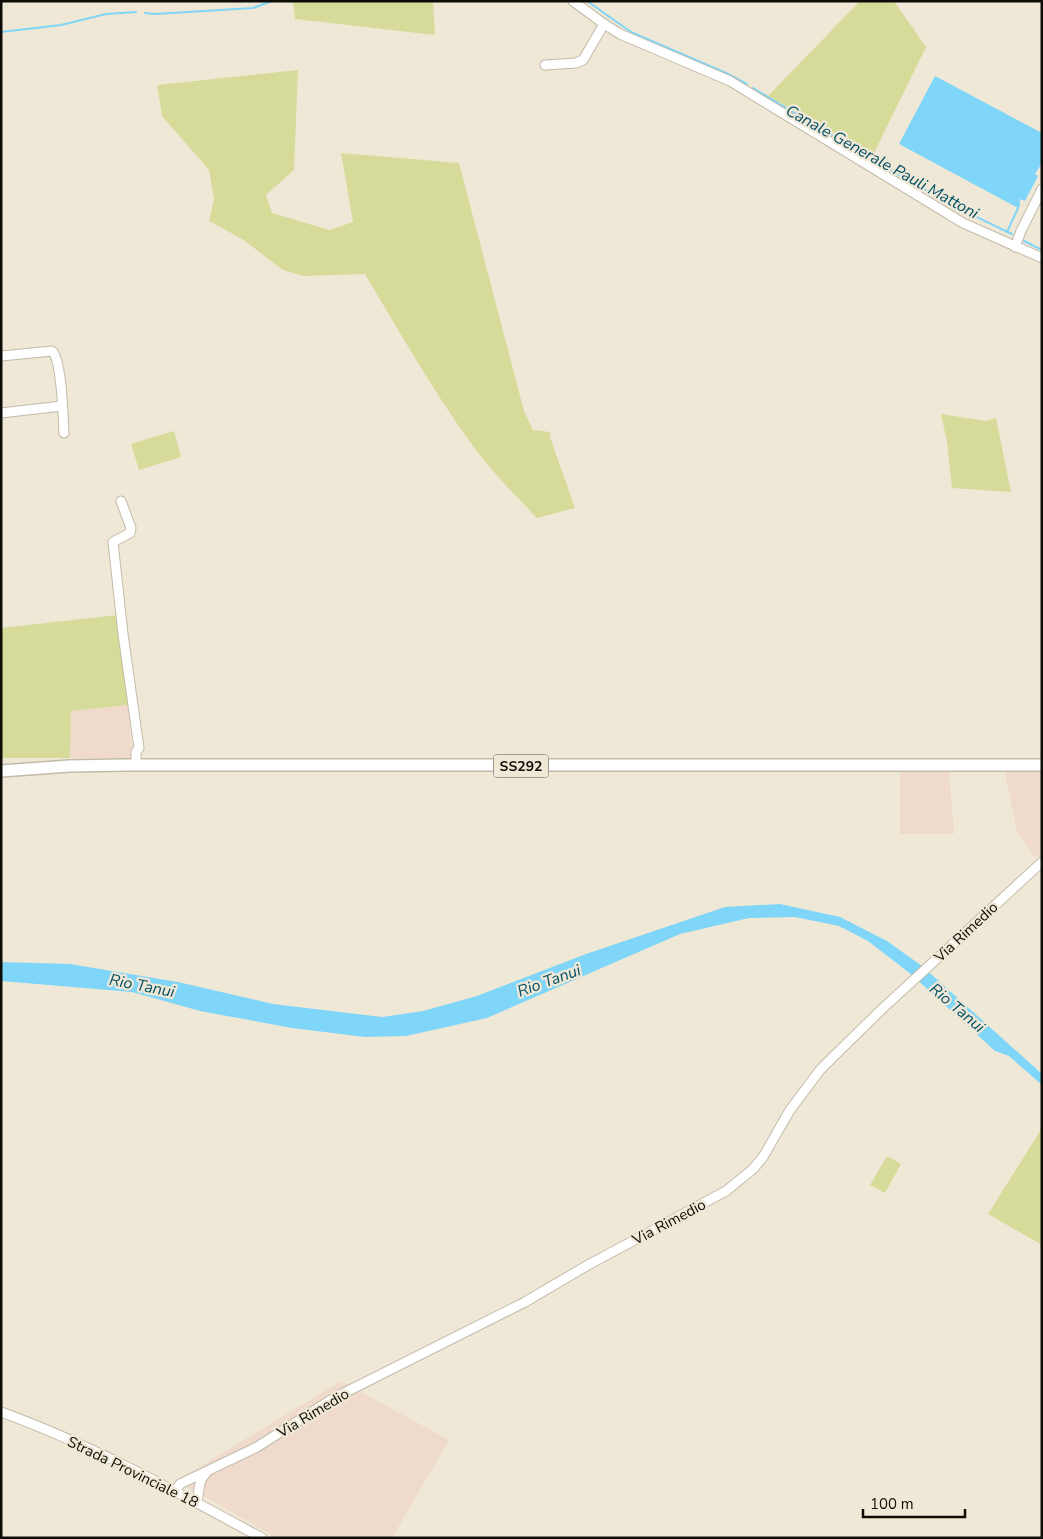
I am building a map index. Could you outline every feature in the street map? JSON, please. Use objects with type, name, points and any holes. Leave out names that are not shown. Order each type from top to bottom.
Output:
[{"type":"main road","name":"SS292","points":[[1,771],[69,766],[136,765],[1042,765]]},
{"type":"street","points":[[574,1],[604,24],[636,42],[730,81],[963,222],[1042,258]]},
{"type":"street","points":[[552,62],[576,63],[583,60],[604,24]]},
{"type":"street","points":[[1015,247],[1042,189]]},
{"type":"street","points":[[1,356],[52,351],[56,355],[64,432]]},
{"type":"street","points":[[1,413],[62,406]]},
{"type":"street","points":[[121,502],[131,528],[130,533],[113,542],[122,634],[139,748],[136,752],[136,765]]},
{"type":"street","name":"Via Rimedio","points":[[175,1491],[180,1484],[257,1447],[334,1398],[525,1302],[588,1265],[726,1191],[754,1169],[790,1110],[820,1070],[856,1033],[1042,862]]},
{"type":"street","name":"Strada Provinciale 18","points":[[1,1412],[26,1421],[175,1491],[262,1538]]},
{"type":"street","points":[[196,1502],[199,1484],[209,1470]]},
{"type":"shaded area","points":[[128,705],[132,758],[70,758],[71,711]]},
{"type":"shaded area","points":[[1004,768],[1042,771],[1042,855],[1035,857],[1017,832]]},
{"type":"shaded area","points":[[900,769],[949,770],[954,834],[900,834]]},
{"type":"shaded area","points":[[341,1381],[449,1440],[392,1538],[277,1538],[177,1481]]},
{"type":"green space","points":[[293,1],[433,1],[435,35],[295,19]]},
{"type":"green space","points":[[860,1],[894,1],[926,47],[873,155],[768,96]]},
{"type":"green space","points":[[298,70],[294,170],[266,195],[272,213],[329,230],[353,222],[341,153],[459,163],[524,411],[533,430],[550,432],[550,437],[575,508],[537,518],[496,474],[473,446],[444,404],[365,274],[303,276],[283,270],[242,239],[209,221],[214,199],[209,170],[162,116],[157,85]]},
{"type":"green space","points":[[941,414],[986,421],[996,418],[1011,492],[952,488],[947,442]]},
{"type":"green space","points":[[174,431],[181,457],[139,470],[131,444]]},
{"type":"green space","points":[[118,615],[128,705],[71,711],[70,758],[1,758],[1,628]]},
{"type":"green space","points":[[1042,1128],[1042,1245],[988,1214]]},
{"type":"green space","points":[[887,1156],[901,1164],[885,1193],[870,1185]]},
{"type":"water","points":[[935,76],[1042,133],[1042,163],[1035,174],[1038,176],[1025,201],[1020,199],[1020,206],[1018,208],[899,144]]},
{"type":"water","name":"Rio Tanui","points":[[780,904],[840,917],[887,941],[922,966],[1042,1074],[1042,1085],[1009,1056],[995,1051],[912,975],[868,941],[839,926],[795,917],[749,918],[680,934],[487,1018],[406,1036],[365,1037],[292,1028],[200,1011],[132,992],[1,981],[1,962],[70,964],[178,982],[273,1004],[382,1017],[423,1011],[477,996],[586,954],[725,907]]},
{"type":"waterway","name":"Canale Generale Pauli Mattoni","points":[[145,13],[253,8],[272,1]]},
{"type":"waterway","name":"Canale Generale Pauli Mattoni","points":[[587,1],[631,32],[747,84]]},
{"type":"waterway","points":[[1,32],[61,25],[106,14],[136,12]]},
{"type":"waterway","name":"Canale Generale Pauli Mattoni","points":[[753,88],[913,183],[1012,234]]},
{"type":"waterway","points":[[1007,232],[1018,208]]},
{"type":"waterway","name":"Canale Generale Pauli Mattoni","points":[[1024,241],[1042,250]]}]
